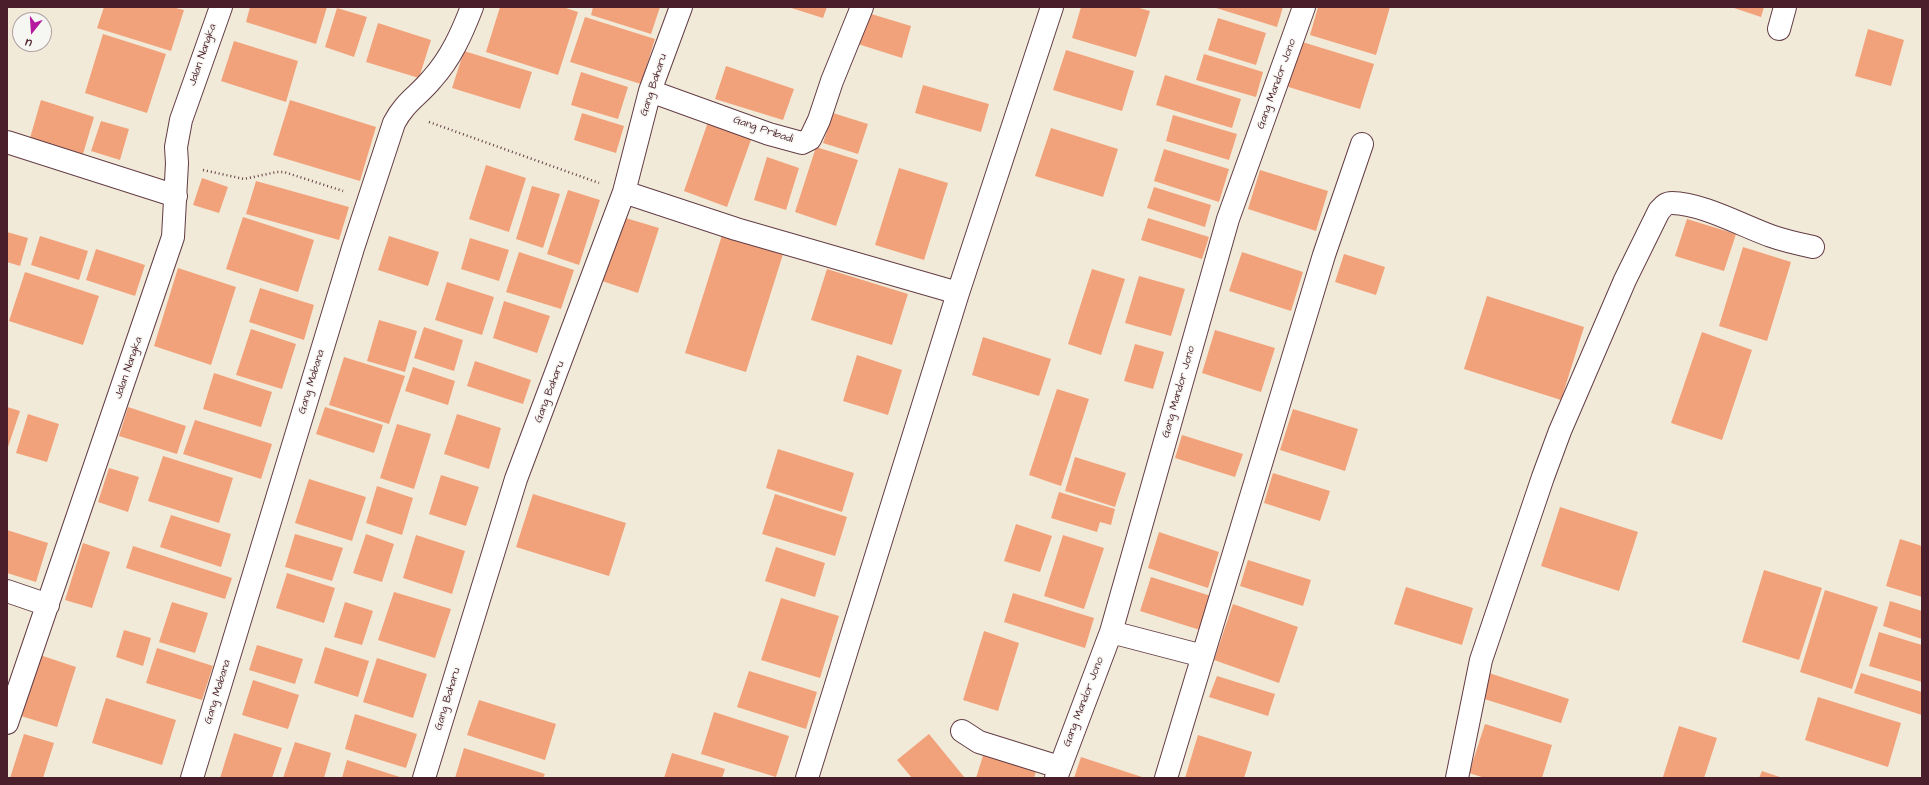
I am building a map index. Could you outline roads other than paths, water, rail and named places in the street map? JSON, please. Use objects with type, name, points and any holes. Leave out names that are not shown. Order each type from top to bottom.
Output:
[{"type":"street","name":"Jalan Nangka","points":[[7,723],[174,237],[177,164],[176,147],[181,120],[221,7]]},
{"type":"street","name":"Gang Mabana","points":[[192,778],[369,198],[394,123],[400,111],[439,71],[458,42],[472,7]]},
{"type":"street","name":"Gang Baharu","points":[[424,778],[516,479],[624,192],[650,90],[681,7]]},
{"type":"street","name":"Gang Pribadi","points":[[650,90],[769,134],[802,143],[810,139],[819,120],[832,81],[862,7]]},
{"type":"street","points":[[807,778],[958,293],[1052,7]]},
{"type":"street","name":"Gang Mandor Jono","points":[[1058,772],[1111,632],[1228,219],[1304,7]]},
{"type":"street","points":[[1779,29],[1785,7]]},
{"type":"street","points":[[7,142],[176,196]]},
{"type":"street","points":[[1166,778],[1324,255],[1362,144]]},
{"type":"street","points":[[624,192],[736,229],[958,293]]},
{"type":"street","points":[[1457,778],[1481,660],[1543,477],[1560,431],[1625,280],[1652,222],[1659,211],[1665,204],[1671,203],[1689,206],[1706,211],[1772,237],[1813,247]]},
{"type":"street","points":[[7,591],[48,605]]},
{"type":"street","points":[[1111,632],[1203,656]]},
{"type":"street","points":[[962,731],[979,742],[1058,772]]}]
